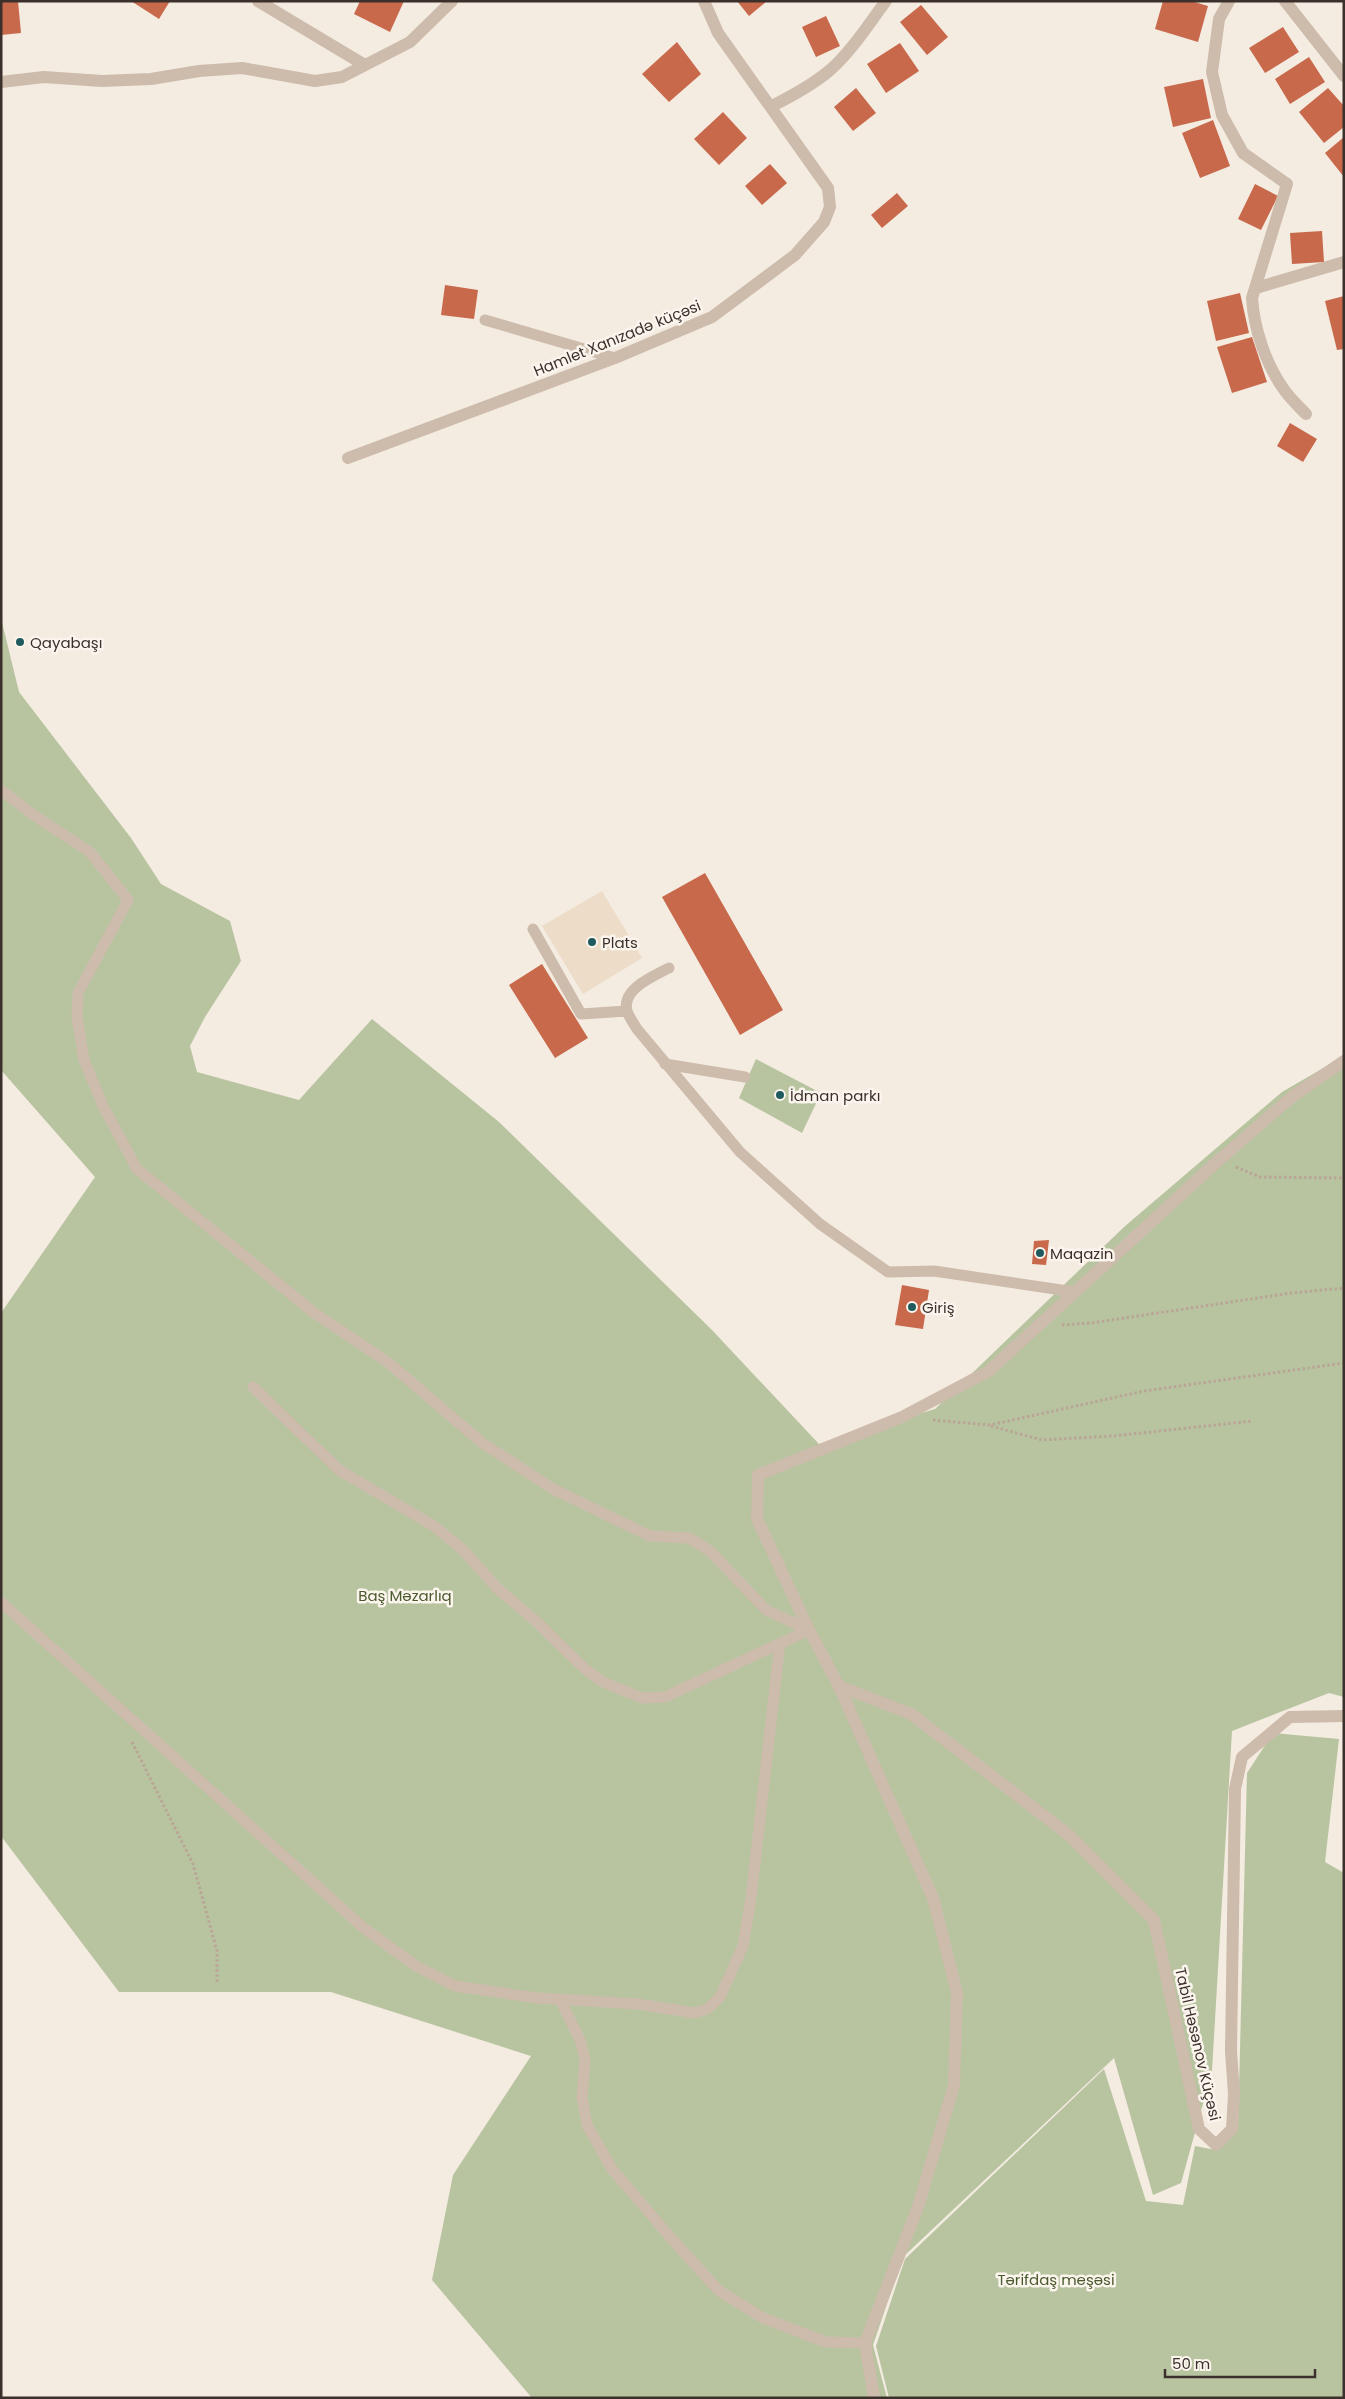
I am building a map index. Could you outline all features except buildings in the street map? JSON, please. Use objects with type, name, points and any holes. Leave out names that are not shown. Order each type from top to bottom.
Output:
[{"type":"street","points":[[258,1],[363,64]]},
{"type":"street","points":[[1,82],[44,78],[102,81],[151,79],[199,71],[242,68],[316,82],[342,76],[410,42],[452,1]]},
{"type":"street","name":"Hamlet Xanızadə küçəsi","points":[[348,458],[615,358],[712,317],[796,255],[824,222],[830,207],[828,188],[772,106],[718,33],[704,1]]},
{"type":"street","points":[[772,106],[797,93],[829,70],[860,37],[886,1]]},
{"type":"street","points":[[1229,1],[1219,19],[1212,72],[1222,115],[1243,153],[1287,184],[1252,298],[1253,316],[1260,339],[1284,390],[1306,414]]},
{"type":"street","points":[[1285,1],[1344,76]]},
{"type":"street","points":[[1256,288],[1344,262]]},
{"type":"street","points":[[874,2398],[864,2343],[918,2207],[954,2085],[957,1993],[933,1898],[839,1686],[809,1630],[757,1518],[758,1475],[902,1417],[989,1371],[1219,1160],[1293,1096],[1344,1062]]},
{"type":"street","name":"Tabil Həsənov Küçəsi","points":[[839,1686],[911,1714],[1069,1835],[1154,1920],[1199,2129],[1216,2145],[1232,2129],[1234,2094],[1231,2051],[1235,1799],[1242,1757],[1290,1717],[1344,1716]]},
{"type":"lane","points":[[485,320],[615,358]]},
{"type":"lane","points":[[1,790],[34,816],[90,852],[128,900],[78,993],[78,1017],[84,1060],[104,1106],[137,1169],[313,1312],[389,1362],[481,1442],[553,1488],[650,1536],[689,1538],[710,1550],[766,1610],[809,1630]]},
{"type":"lane","points":[[534,929],[581,1014],[627,1011]]},
{"type":"lane","points":[[669,968],[636,987],[628,1000],[627,1011],[638,1029],[665,1064],[740,1152],[820,1224],[888,1272],[934,1271],[1075,1292]]},
{"type":"lane","points":[[665,1064],[745,1077]]},
{"type":"lane","points":[[253,1387],[338,1470],[434,1526],[463,1550],[497,1588],[537,1622],[585,1669],[603,1682],[642,1698],[665,1697],[809,1630]]},
{"type":"lane","points":[[1,1602],[365,1929],[416,1966],[455,1986],[561,2001],[638,2004],[695,2013],[707,2008],[720,1997],[743,1946],[751,1898],[780,1643]]},
{"type":"lane","points":[[561,2001],[580,2040],[585,2059],[582,2098],[587,2125],[612,2169],[671,2238],[718,2290],[763,2318],[826,2342],[864,2343]]},
{"type":"path","points":[[1219,1160],[1260,1177],[1344,1178]]},
{"type":"path","points":[[1037,1327],[1092,1323],[1291,1293],[1344,1288]]},
{"type":"path","points":[[990,1426],[1144,1391],[1344,1363]]},
{"type":"path","points":[[932,1420],[990,1426],[1042,1440],[1113,1436],[1253,1421]]},
{"type":"path","points":[[131,1739],[193,1864],[217,1951],[217,1982]]},
{"type":"green space","name":"Baş Məzarlıq","points":[[1,618],[19,692],[131,838],[161,884],[230,921],[241,961],[205,1017],[190,1046],[197,1072],[299,1100],[372,1019],[499,1122],[711,1329],[819,1444],[935,1409],[1124,1227],[1282,1092],[1344,1056],[1344,1697],[1329,1693],[1232,1731],[1212,2071],[1181,2183],[1153,2195],[1114,2058],[903,2257],[873,2345],[887,2398],[532,2398],[432,2280],[453,2175],[531,2056],[331,1992],[119,1992],[1,1836],[1,1313],[95,1177],[1,1070]]},
{"type":"green space","name":"İdman parkı","points":[[756,1059],[821,1093],[802,1133],[739,1098]]},
{"type":"green space","name":"Tərifdaş meşəsi","points":[[1273,1733],[1339,1739],[1325,1862],[1344,1873],[1344,2398],[889,2398],[876,2346],[905,2259],[1104,2069],[1146,2201],[1183,2205],[1195,2146],[1216,2150],[1238,2128],[1247,1773]]},
{"type":"shaded area","name":"Plats","points":[[602,891],[642,958],[583,994],[542,926]]},
{"type":"place","name":"Qayabaşı","points":[[20,642]]},
{"type":"place","name":"Plats","points":[[592,942]]},
{"type":"place","name":"İdman parkı","points":[[780,1095]]},
{"type":"place","name":"Maqazin","points":[[1040,1253]]},
{"type":"place","name":"Giriş","points":[[912,1307]]}]
